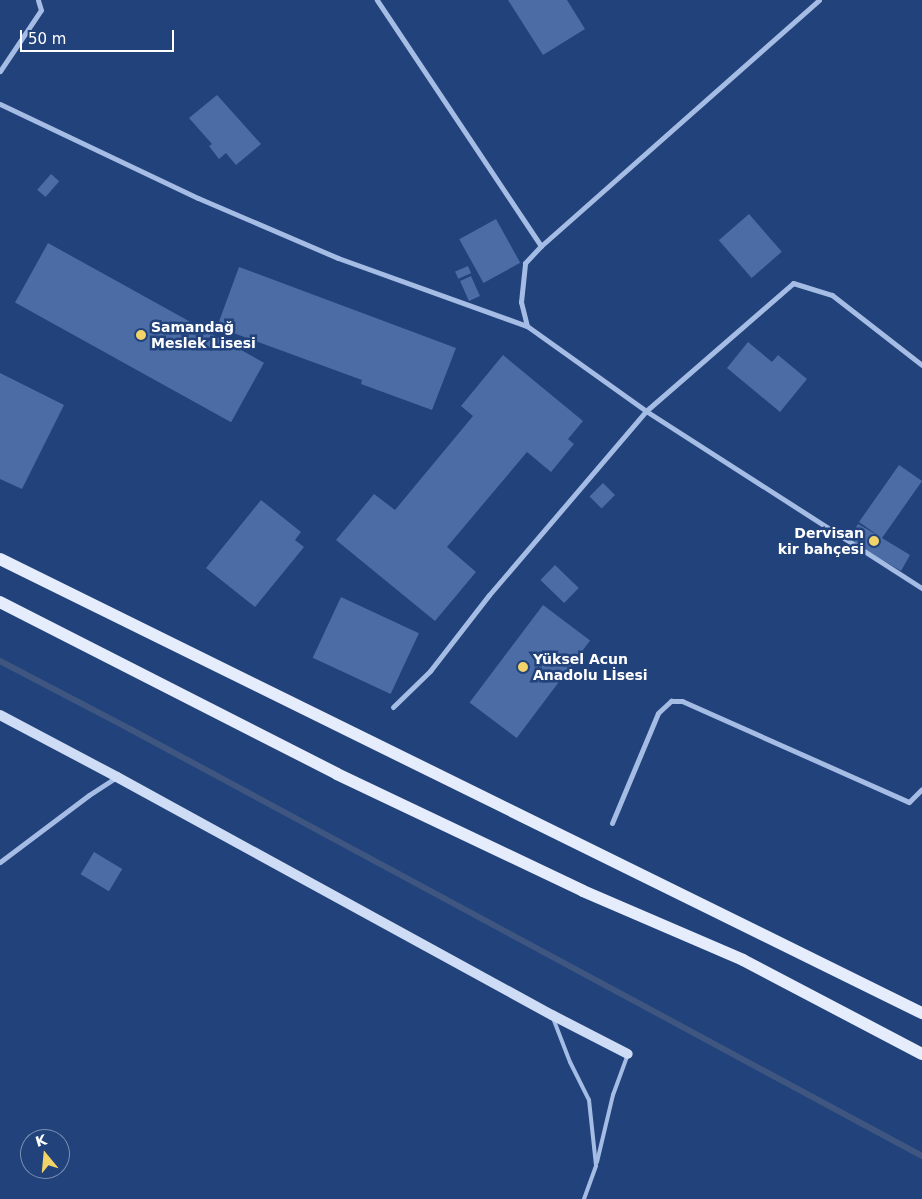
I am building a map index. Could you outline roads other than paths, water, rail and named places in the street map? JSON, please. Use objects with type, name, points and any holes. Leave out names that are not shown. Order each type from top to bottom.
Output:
[{"type":"main road","points":[[0,559],[922,1013]]},
{"type":"main road","points":[[0,602],[337,774],[583,891],[743,960],[922,1054]]},
{"type":"street","points":[[0,71],[41,10],[38,0]]},
{"type":"street","points":[[377,0],[541,246]]},
{"type":"street","points":[[527,326],[521,302],[525,263],[541,246],[819,0]]},
{"type":"street","points":[[0,104],[198,198],[338,258],[527,326],[646,411],[922,588]]},
{"type":"street","points":[[393,707],[430,671],[489,595],[646,411],[793,283],[832,294],[922,365]]},
{"type":"street","points":[[612,823],[658,713],[671,701],[682,700],[908,802],[922,789]]},
{"type":"street","points":[[0,715],[118,777],[552,1016],[628,1054]]},
{"type":"street","points":[[0,862],[88,795],[118,777]]},
{"type":"lane","points":[[552,1016],[570,1062],[589,1100],[596,1166]]},
{"type":"lane","points":[[584,1199],[596,1166],[613,1095],[628,1054]]},
{"type":"waterway","points":[[0,661],[130,729],[922,1156]]},
{"type":"place","name":"Samandağ Meslek Lisesi","points":[[141,335]]},
{"type":"place","name":"Dervisan kir bahçesi","points":[[874,541]]},
{"type":"place","name":"Yüksel Acun Anadolu Lİsesi","points":[[523,667]]}]
